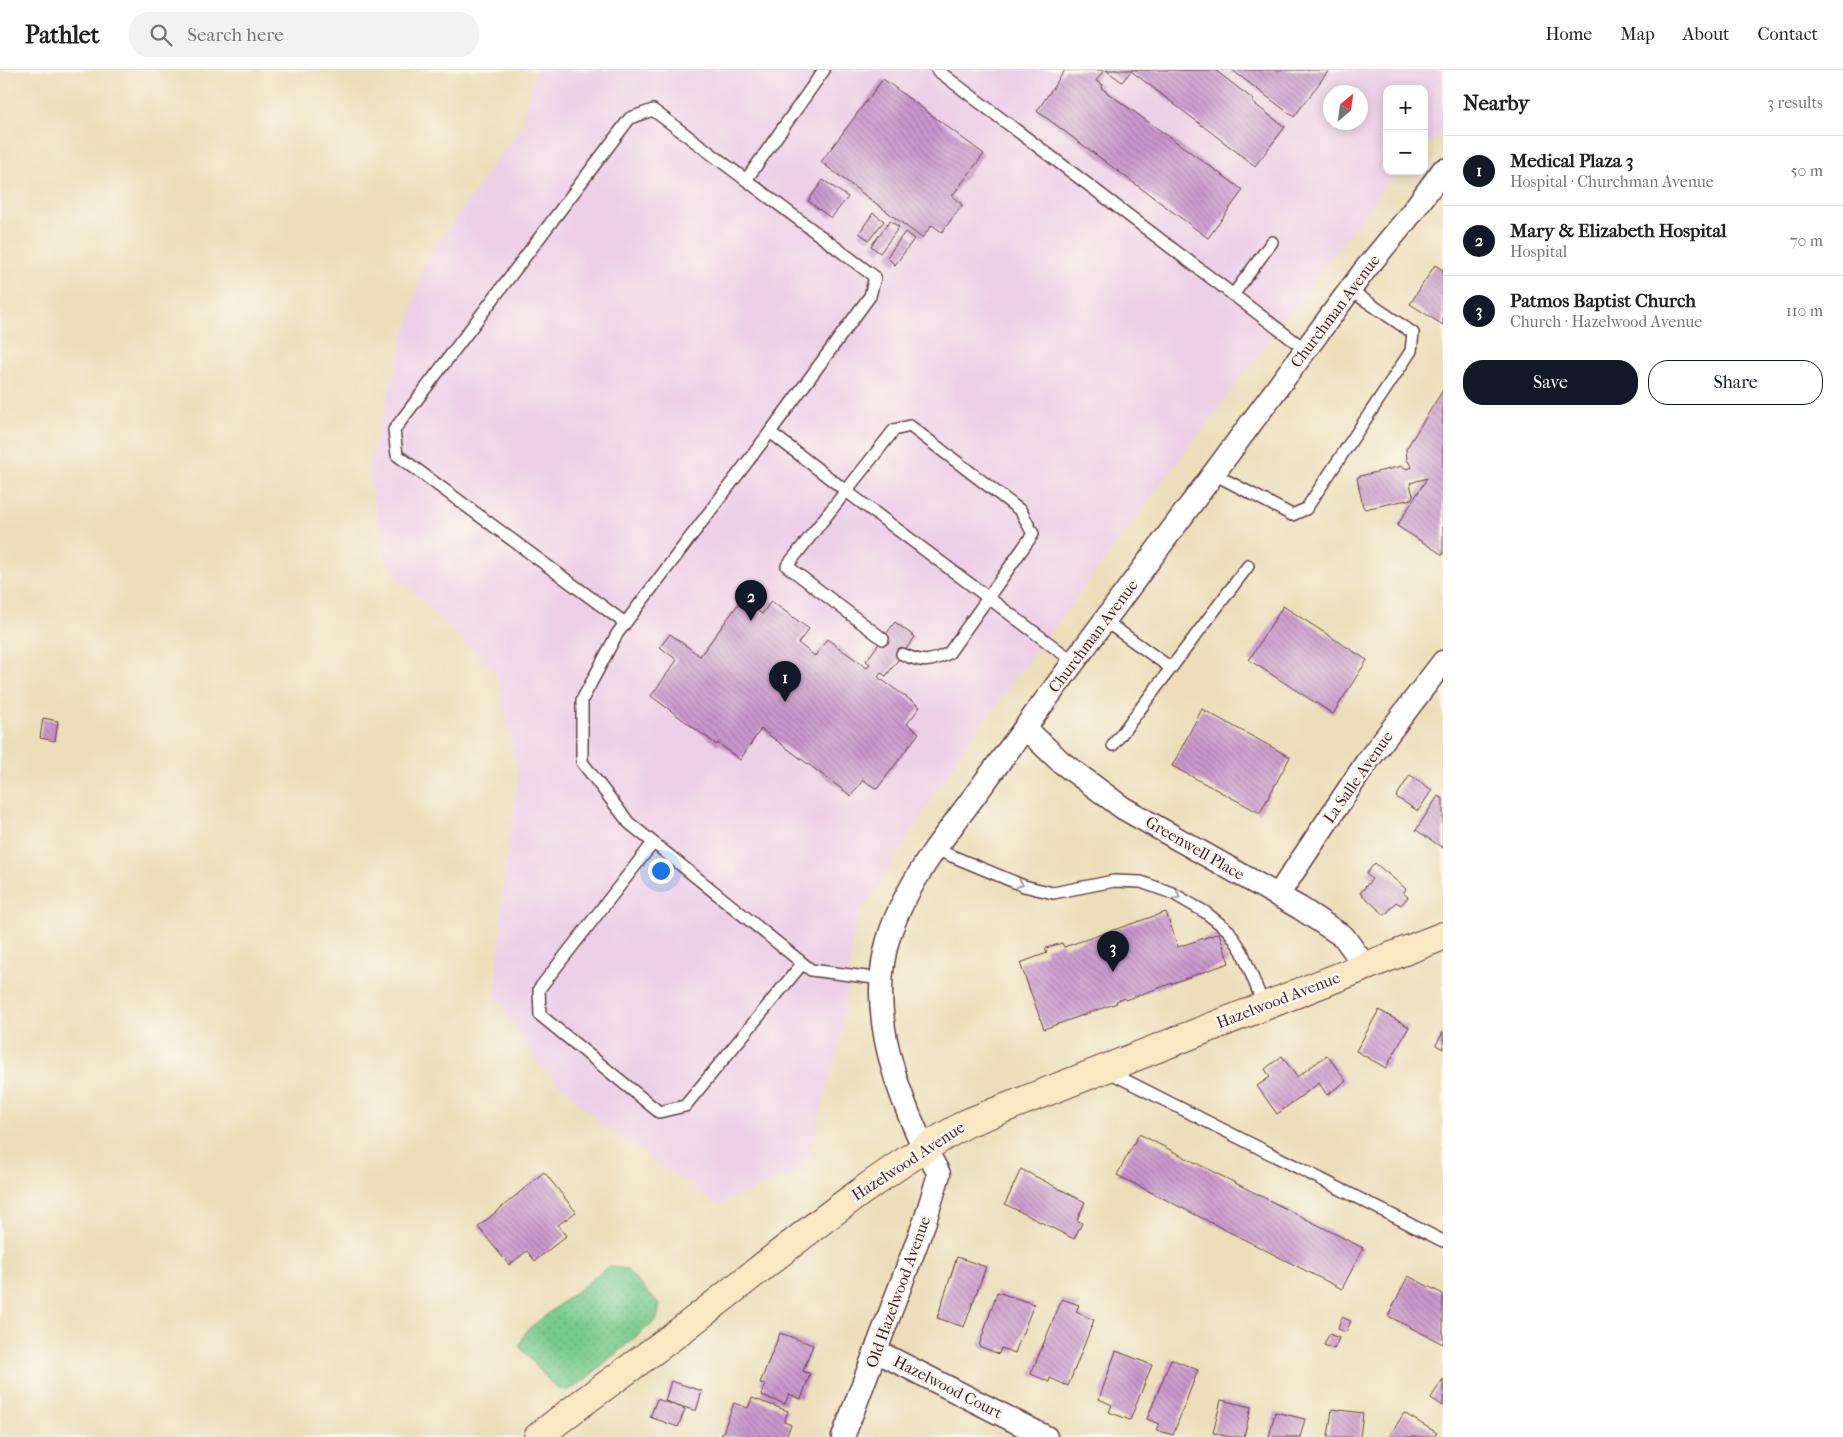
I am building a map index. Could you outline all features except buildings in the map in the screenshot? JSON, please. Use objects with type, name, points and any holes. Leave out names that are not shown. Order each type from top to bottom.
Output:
[{"type":"street","name":"Churchman Avenue","points":[[925,1146],[918,1135],[905,1104],[889,1055],[880,995],[884,953],[890,932],[917,875],[1350,290],[1443,170]]},
{"type":"street","name":"La Salle Avenue","points":[[1278,895],[1366,763],[1443,662]]},
{"type":"street","name":"Greenwell Place","points":[[1025,728],[1062,762],[1123,808],[1278,895],[1344,937],[1364,966]]},
{"type":"street","name":"Hazelwood Avenue","points":[[538,1437],[692,1322],[854,1196],[925,1146],[967,1123],[1443,936]]},
{"type":"street","name":"Old Hazelwood Avenue","points":[[843,1437],[924,1221],[938,1174],[925,1146]]},
{"type":"street","name":"Hazelwood Court","points":[[876,1351],[1046,1437]]},
{"type":"lane","points":[[746,180],[824,70]]},
{"type":"lane","points":[[937,70],[1306,350]]},
{"type":"lane","points":[[625,623],[397,455],[394,430],[630,118],[653,110],[875,277],[870,296],[617,634],[582,700],[582,762],[629,823],[810,970],[882,979]]},
{"type":"lane","points":[[1233,295],[1272,242]]},
{"type":"lane","points":[[1214,474],[1292,515],[1306,509],[1411,351],[1413,333],[1350,290]]},
{"type":"lane","points":[[883,638],[787,566],[894,430],[910,426],[1021,511],[1033,534],[950,653],[934,660],[917,661],[902,654]]},
{"type":"lane","points":[[770,432],[1074,662]]},
{"type":"lane","points":[[1113,744],[1248,566]]},
{"type":"lane","points":[[1105,621],[1170,668]]},
{"type":"lane","points":[[653,843],[539,989],[540,1015],[659,1112],[685,1106],[802,964]]},
{"type":"lane","points":[[935,849],[1024,886],[1053,893],[1114,881],[1141,882],[1172,893],[1205,912],[1229,931],[1242,951],[1264,1006]]},
{"type":"lane","points":[[1104,1069],[1443,1241]]},
{"type":"shaded area","points":[[536,70],[1443,70],[1443,131],[1428,146],[1428,85],[1383,85],[1383,175],[1396,175],[1385,186],[967,743],[855,923],[842,1033],[806,1168],[718,1205],[599,1123],[538,1063],[495,996],[505,876],[518,777],[497,674],[388,567],[368,473],[424,262],[521,126]]},
{"type":"green space","points":[[609,1266],[626,1269],[660,1305],[657,1319],[576,1387],[567,1390],[555,1387],[519,1346],[527,1330]]},
{"type":"place","name":"Mary & Elizabeth Hospital","points":[[751,621]]},
{"type":"place","name":"Medical Plaza 3","points":[[785,702]]},
{"type":"place","name":"Patmos Baptist Church","points":[[1113,972]]}]
